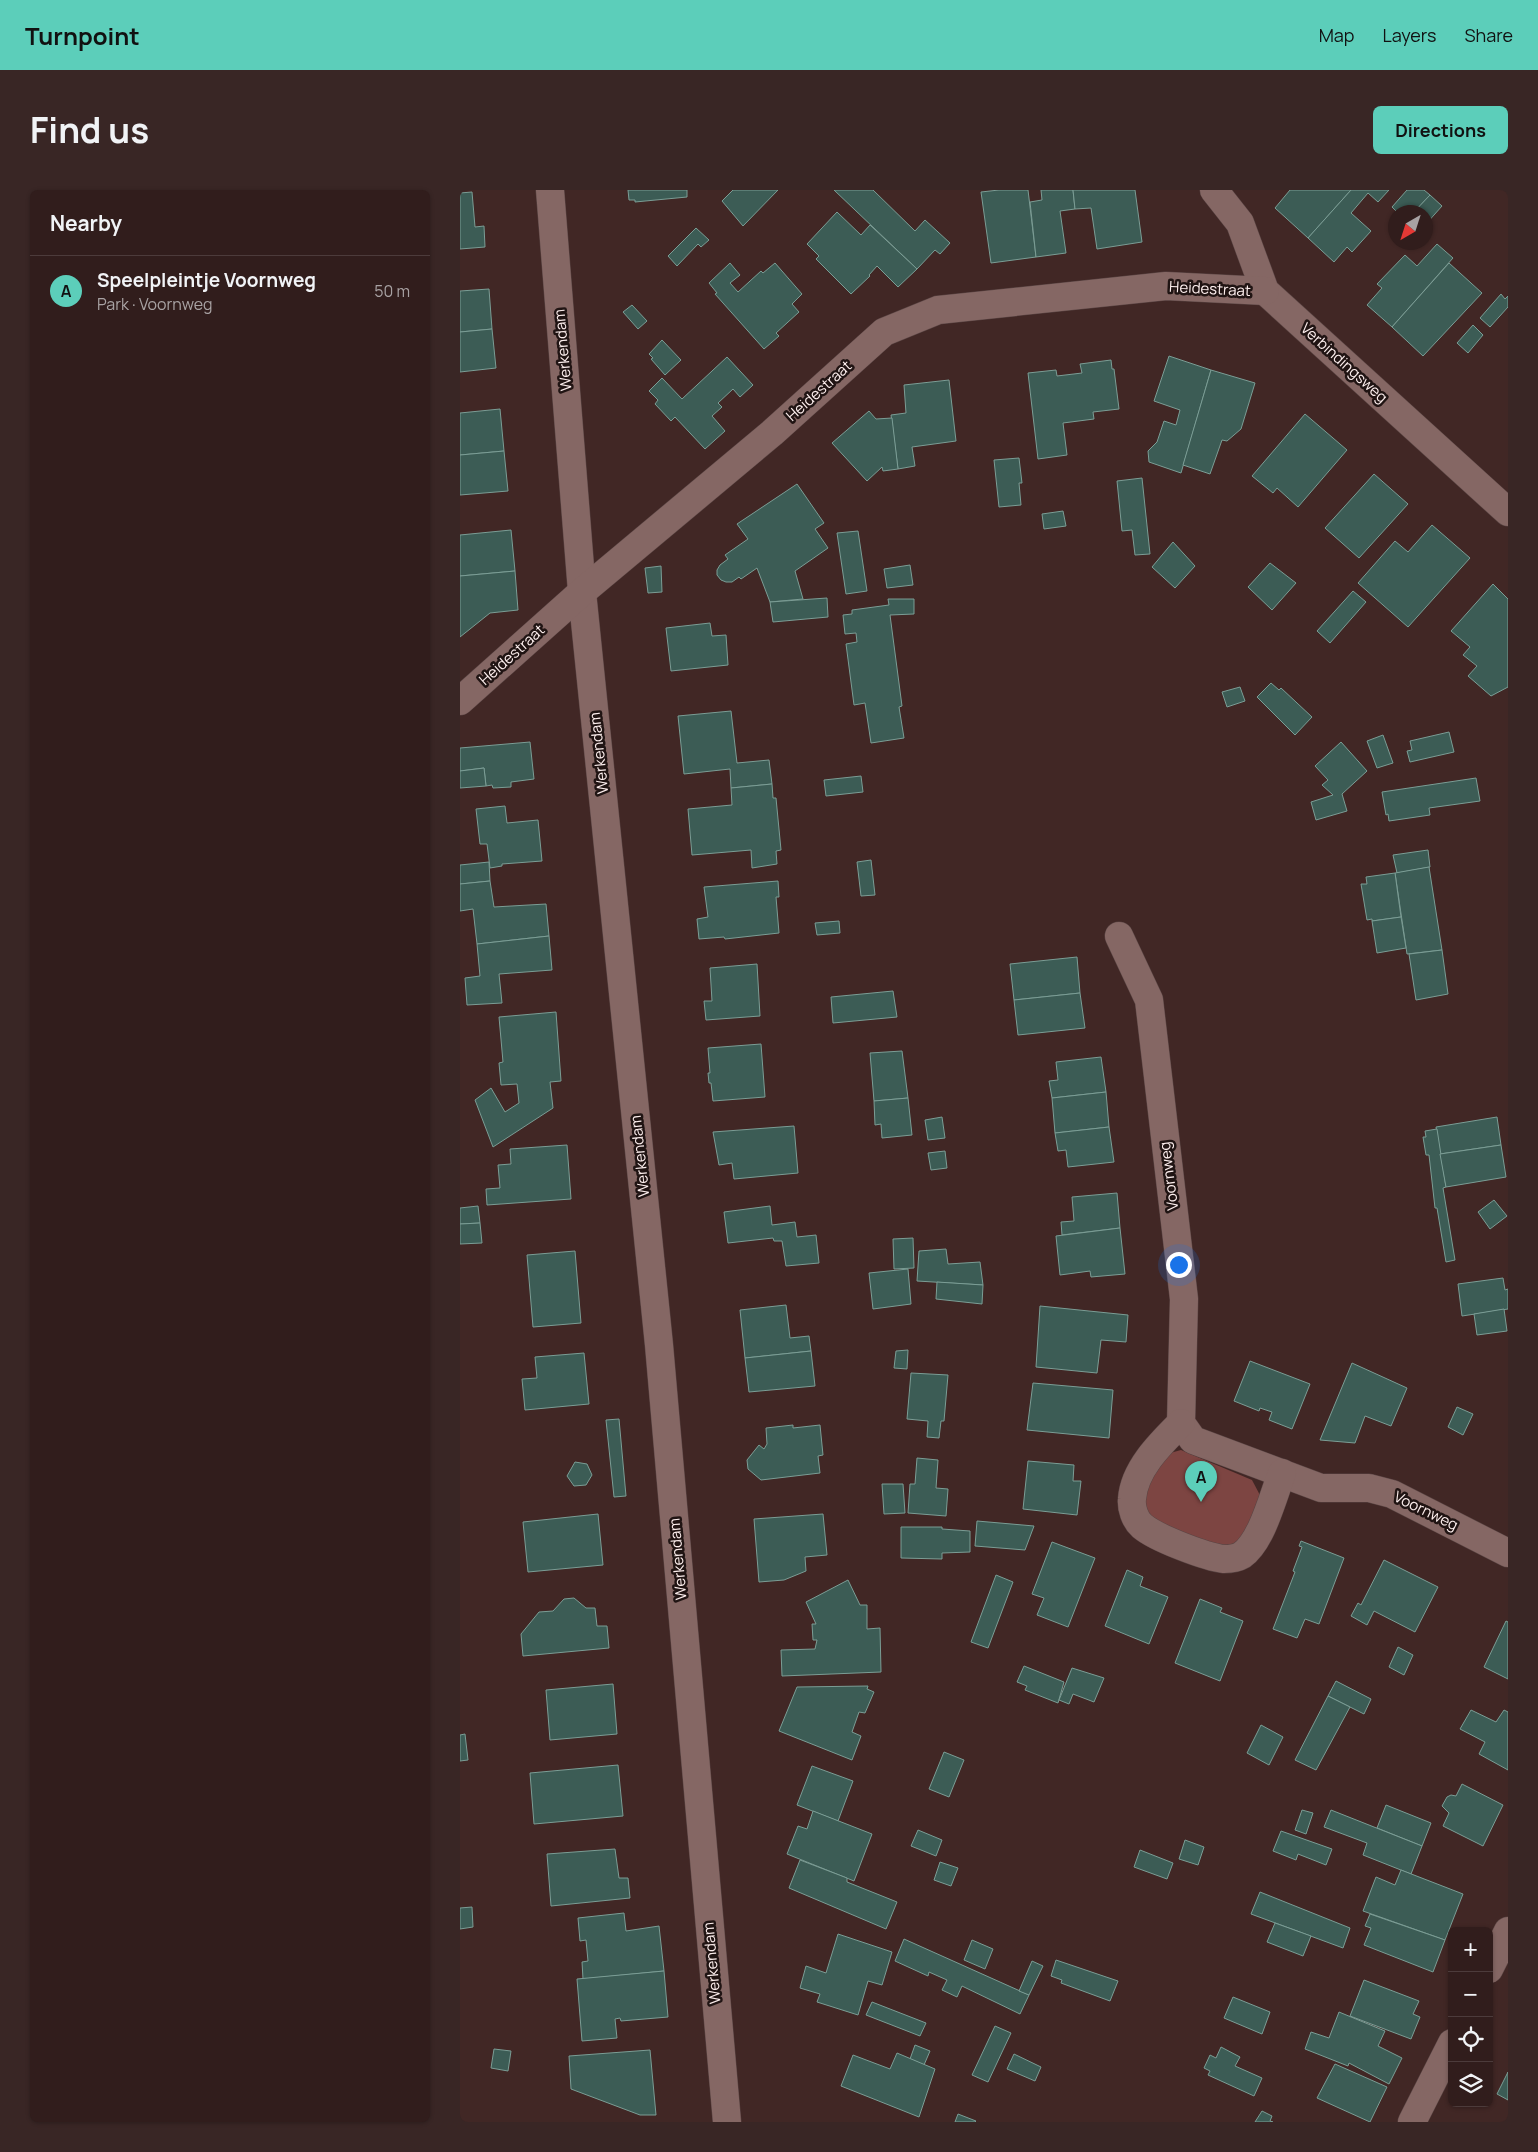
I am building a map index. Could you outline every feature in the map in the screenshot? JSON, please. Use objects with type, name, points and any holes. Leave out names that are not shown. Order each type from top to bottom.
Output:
[{"type":"street","name":"Werkendam","points":[[550,190],[582,592],[659,1345],[727,2122]]},
{"type":"street","name":"Verbindingsweg","points":[[1214,190],[1240,223],[1264,292],[1508,512]]},
{"type":"street","name":"Heidestraat","points":[[460,701],[582,592],[772,433],[884,332],[938,310],[1166,286],[1264,292]]},
{"type":"street","name":"Voornweg","points":[[1120,936],[1149,1000],[1184,1299],[1181,1423],[1193,1440],[1320,1488],[1369,1488],[1392,1494],[1508,1553]]},
{"type":"street","points":[[1181,1423],[1152,1453],[1134,1486],[1132,1500],[1134,1513],[1141,1525],[1154,1534],[1212,1557],[1226,1559],[1241,1556],[1252,1546],[1282,1473]]},
{"type":"street","points":[[1493,1960],[1508,1931]]},
{"type":"street","points":[[1412,2122],[1448,2051]]},
{"type":"shaded area","points":[[1181,1450],[1252,1480],[1262,1499],[1243,1542],[1224,1550],[1149,1519],[1141,1504],[1148,1479],[1163,1455]]},
{"type":"building","points":[[628,190],[687,190],[687,197],[635,202],[635,200],[629,200]]},
{"type":"building","points":[[733,190],[778,190],[743,226],[722,201]]},
{"type":"building","points":[[834,190],[873,190],[915,231],[925,220],[950,243],[940,254],[935,250],[917,269]]},
{"type":"building","points":[[1028,190],[1036,257],[991,263],[981,192]]},
{"type":"building","points":[[1041,190],[1073,190],[1075,209],[1060,211],[1066,253],[1036,257],[1030,202],[1042,200]]},
{"type":"building","points":[[1073,190],[1135,190],[1142,242],[1097,249],[1091,208],[1075,209]]},
{"type":"building","points":[[1290,190],[1351,190],[1308,238],[1275,208]]},
{"type":"building","points":[[1351,190],[1389,190],[1378,202],[1368,193],[1351,213],[1371,231],[1352,252],[1347,247],[1334,262],[1308,238]]},
{"type":"building","points":[[1407,190],[1424,190],[1430,195],[1421,205],[1394,205]]},
{"type":"building","points":[[472,192],[475,227],[484,226],[485,247],[460,249],[460,193]]},
{"type":"building","points":[[1430,195],[1442,206],[1433,216],[1433,205],[1421,205]]},
{"type":"building","points":[[837,212],[861,235],[870,225],[917,269],[898,287],[877,266],[870,276],[851,294],[816,259],[819,256],[807,244]]},
{"type":"building","points":[[696,228],[709,240],[701,247],[698,244],[677,266],[668,256]]},
{"type":"building","points":[[1437,244],[1453,258],[1392,327],[1367,305],[1382,288],[1377,284],[1405,255],[1417,266]]},
{"type":"building","points":[[730,263],[740,275],[730,283],[738,292],[761,271],[763,273],[775,263],[802,294],[792,304],[799,312],[776,333],[779,336],[764,349],[715,294],[717,293],[709,283]]},
{"type":"building","points":[[1449,263],[1482,293],[1423,356],[1392,327]]},
{"type":"building","points":[[489,289],[492,329],[460,332],[460,291]]},
{"type":"building","points":[[1501,294],[1505,299],[1508,296],[1508,307],[1490,327],[1480,318]]},
{"type":"building","points":[[632,305],[647,321],[638,329],[623,312]]},
{"type":"building","points":[[1473,325],[1483,335],[1468,353],[1457,343]]},
{"type":"building","points":[[492,329],[496,368],[460,372],[460,332]]},
{"type":"building","points":[[662,340],[681,360],[665,375],[649,354]]},
{"type":"building","points":[[1169,356],[1211,370],[1181,473],[1149,462],[1148,451],[1157,442],[1164,421],[1176,425],[1180,410],[1154,401]]},
{"type":"building","points":[[727,357],[753,385],[740,397],[733,389],[718,403],[722,407],[712,416],[725,431],[705,449],[675,417],[671,421],[655,404],[658,400],[649,391],[662,378],[682,399]]},
{"type":"building","points":[[1111,360],[1112,369],[1114,369],[1119,409],[1093,412],[1094,419],[1063,423],[1067,455],[1038,459],[1028,373],[1056,370],[1057,376],[1082,373],[1080,364]]},
{"type":"building","points":[[1211,370],[1255,383],[1241,429],[1227,441],[1222,440],[1210,474],[1183,465]]},
{"type":"building","points":[[949,380],[956,441],[912,447],[915,466],[898,469],[891,415],[906,413],[904,385]]},
{"type":"building","points":[[500,409],[504,451],[460,455],[460,413]]},
{"type":"building","points":[[869,411],[876,419],[892,418],[898,469],[883,471],[882,467],[867,481],[832,443]]},
{"type":"building","points":[[1305,414],[1347,450],[1298,507],[1277,488],[1273,493],[1252,476]]},
{"type":"building","points":[[504,451],[508,491],[460,495],[460,455]]},
{"type":"building","points":[[1019,458],[1022,483],[1019,483],[1021,505],[999,507],[994,460]]},
{"type":"building","points":[[1374,474],[1408,504],[1359,558],[1325,528]]},
{"type":"building","points":[[1142,478],[1150,554],[1135,555],[1132,530],[1122,531],[1117,481]]},
{"type":"building","points":[[797,484],[824,523],[815,529],[828,548],[795,571],[803,599],[770,602],[757,568],[741,579],[739,577],[732,582],[721,580],[717,575],[717,570],[728,559],[725,555],[748,539],[737,524]]},
{"type":"building","points":[[1063,511],[1066,526],[1044,529],[1042,514]]},
{"type":"building","points":[[1432,525],[1470,558],[1408,627],[1358,583],[1395,541],[1408,552]]},
{"type":"building","points":[[511,530],[515,571],[460,576],[460,535]]},
{"type":"building","points":[[858,531],[867,591],[846,594],[837,533]]},
{"type":"building","points":[[1173,542],[1195,566],[1175,588],[1152,567]]},
{"type":"building","points":[[1270,563],[1296,583],[1272,610],[1248,587]]},
{"type":"building","points":[[910,565],[913,585],[887,588],[884,569]]},
{"type":"building","points":[[661,566],[662,592],[648,593],[645,568]]},
{"type":"building","points":[[515,571],[518,610],[490,613],[460,637],[460,576]]},
{"type":"building","points":[[1493,584],[1508,599],[1508,687],[1491,696],[1468,676],[1477,666],[1463,655],[1470,647],[1451,631]]},
{"type":"building","points":[[1353,591],[1366,602],[1330,643],[1317,631]]},
{"type":"building","points":[[827,598],[828,617],[773,622],[770,602]]},
{"type":"building","points":[[888,599],[914,599],[914,614],[890,615],[902,706],[899,707],[904,738],[871,743],[865,703],[854,705],[846,644],[857,642],[856,633],[845,634],[843,615],[852,614],[852,610],[889,605]]},
{"type":"building","points":[[710,623],[712,636],[726,635],[728,665],[671,671],[666,628]]},
{"type":"building","points":[[1271,683],[1279,690],[1281,688],[1312,717],[1295,735],[1257,697]]},
{"type":"building","points":[[1240,687],[1245,701],[1227,707],[1222,692]]},
{"type":"building","points":[[731,711],[737,763],[769,760],[772,784],[731,788],[730,769],[684,774],[678,716]]},
{"type":"building","points":[[1449,732],[1454,752],[1410,762],[1407,751],[1412,750],[1410,741]]},
{"type":"building","points":[[1383,735],[1393,763],[1377,768],[1367,741]]},
{"type":"building","points":[[530,742],[534,779],[511,782],[511,787],[493,788],[492,785],[486,786],[484,768],[460,771],[460,748]]},
{"type":"building","points":[[1341,742],[1367,771],[1342,794],[1347,811],[1316,820],[1311,802],[1333,795],[1322,785],[1328,780],[1315,766]]},
{"type":"building","points":[[484,768],[486,786],[460,788],[460,771]]},
{"type":"building","points":[[861,776],[863,792],[826,796],[824,780]]},
{"type":"building","points":[[1476,778],[1480,801],[1429,808],[1430,815],[1389,821],[1388,814],[1386,815],[1382,792]]},
{"type":"building","points":[[772,784],[773,798],[776,798],[781,850],[776,851],[777,864],[752,868],[751,850],[692,855],[688,809],[732,805],[731,788]]},
{"type":"building","points":[[505,806],[507,823],[538,820],[542,861],[502,864],[502,866],[490,868],[487,844],[480,844],[476,809]]},
{"type":"building","points":[[1428,850],[1430,867],[1397,873],[1393,855]]},
{"type":"building","points":[[871,860],[875,895],[861,896],[857,862]]},
{"type":"building","points":[[489,862],[490,881],[460,884],[460,865]]},
{"type":"building","points":[[1429,867],[1442,950],[1407,954],[1395,873]]},
{"type":"building","points":[[1395,873],[1401,917],[1367,920],[1361,884],[1367,884],[1366,877]]},
{"type":"building","points":[[490,881],[494,907],[546,904],[549,936],[477,944],[473,909],[460,911],[460,884]]},
{"type":"building","points":[[778,881],[779,897],[776,897],[779,933],[725,939],[724,937],[699,939],[697,919],[708,917],[704,887]]},
{"type":"building","points":[[1401,917],[1406,948],[1377,953],[1372,921]]},
{"type":"building","points":[[839,921],[840,933],[817,935],[815,923]]},
{"type":"building","points":[[549,936],[552,970],[499,974],[502,1003],[467,1005],[465,978],[480,976],[477,944]]},
{"type":"building","points":[[1442,950],[1448,994],[1416,1000],[1409,954]]},
{"type":"building","points":[[1077,957],[1080,993],[1014,1000],[1010,964]]},
{"type":"building","points":[[757,964],[760,1016],[706,1020],[704,1001],[712,1001],[710,968]]},
{"type":"building","points":[[893,991],[897,1017],[833,1023],[831,997]]},
{"type":"building","points":[[1080,993],[1085,1028],[1018,1035],[1014,1000]]},
{"type":"building","points":[[556,1012],[561,1081],[550,1082],[553,1108],[493,1147],[475,1100],[491,1088],[505,1112],[519,1103],[517,1084],[501,1085],[499,1063],[503,1062],[499,1017]]},
{"type":"building","points":[[761,1044],[765,1097],[713,1101],[708,1073],[710,1073],[708,1048]]},
{"type":"building","points":[[902,1051],[908,1098],[874,1101],[870,1053]]},
{"type":"building","points":[[1101,1057],[1106,1092],[1052,1098],[1049,1081],[1058,1080],[1056,1062]]},
{"type":"building","points":[[1106,1092],[1109,1127],[1055,1133],[1052,1098]]},
{"type":"building","points":[[908,1098],[912,1135],[882,1138],[881,1124],[875,1125],[874,1101]]},
{"type":"building","points":[[942,1117],[945,1138],[928,1140],[925,1120]]},
{"type":"building","points":[[1497,1117],[1501,1145],[1440,1154],[1436,1127]]},
{"type":"building","points":[[794,1126],[798,1173],[734,1179],[732,1163],[719,1165],[713,1132]]},
{"type":"building","points":[[1109,1127],[1114,1162],[1068,1167],[1066,1150],[1058,1151],[1055,1133]]},
{"type":"building","points":[[1437,1129],[1446,1187],[1443,1188],[1455,1260],[1446,1262],[1437,1208],[1435,1208],[1429,1155],[1426,1155],[1423,1137],[1426,1137],[1425,1131]]},
{"type":"building","points":[[567,1145],[571,1199],[487,1205],[486,1189],[500,1188],[498,1165],[511,1164],[510,1149]]},
{"type":"building","points":[[1501,1145],[1506,1177],[1446,1187],[1440,1154]]},
{"type":"building","points":[[945,1151],[947,1168],[931,1170],[928,1153]]},
{"type":"building","points":[[1117,1193],[1120,1228],[1062,1235],[1061,1222],[1074,1221],[1072,1197]]},
{"type":"building","points":[[1494,1200],[1507,1216],[1490,1229],[1478,1212]]},
{"type":"building","points":[[478,1206],[480,1223],[460,1224],[460,1208]]},
{"type":"building","points":[[770,1206],[772,1225],[795,1222],[797,1237],[816,1235],[819,1263],[786,1266],[782,1241],[774,1241],[773,1238],[728,1243],[724,1212]]},
{"type":"building","points":[[480,1223],[482,1243],[460,1244],[460,1224]]},
{"type":"building","points":[[1120,1228],[1125,1274],[1091,1277],[1090,1271],[1060,1275],[1056,1236]]},
{"type":"building","points":[[913,1238],[914,1268],[894,1269],[893,1239]]},
{"type":"building","points":[[946,1249],[948,1264],[980,1262],[983,1285],[917,1281],[919,1251]]},
{"type":"building","points":[[575,1251],[581,1323],[533,1327],[527,1255]]},
{"type":"building","points":[[908,1269],[911,1304],[873,1309],[869,1273]]},
{"type":"building","points":[[1503,1278],[1505,1290],[1508,1289],[1508,1309],[1462,1316],[1458,1284]]},
{"type":"building","points":[[937,1282],[983,1285],[982,1304],[936,1299]]},
{"type":"building","points":[[786,1305],[790,1338],[809,1336],[811,1351],[745,1358],[740,1310]]},
{"type":"building","points":[[1040,1306],[1128,1315],[1126,1342],[1101,1340],[1097,1373],[1036,1367]]},
{"type":"building","points":[[1504,1309],[1507,1331],[1477,1335],[1474,1314]]},
{"type":"building","points":[[908,1350],[907,1369],[894,1368],[896,1351]]},
{"type":"building","points":[[811,1351],[815,1386],[749,1392],[745,1358]]},
{"type":"building","points":[[584,1353],[589,1404],[525,1410],[522,1379],[537,1378],[535,1357]]},
{"type":"building","points":[[1250,1361],[1310,1384],[1292,1429],[1269,1420],[1272,1412],[1260,1408],[1259,1411],[1234,1401]]},
{"type":"building","points":[[1352,1363],[1407,1388],[1391,1426],[1365,1416],[1355,1443],[1320,1440]]},
{"type":"building","points":[[911,1373],[948,1375],[944,1421],[941,1421],[939,1438],[927,1437],[928,1421],[907,1419]]},
{"type":"building","points":[[1033,1383],[1113,1390],[1109,1438],[1027,1430]]},
{"type":"building","points":[[1457,1407],[1473,1414],[1463,1435],[1448,1427]]},
{"type":"building","points":[[619,1419],[626,1496],[614,1497],[606,1420]]},
{"type":"building","points":[[793,1425],[793,1428],[820,1425],[823,1455],[818,1456],[820,1473],[761,1480],[748,1469],[747,1460],[759,1445],[764,1449],[767,1444],[766,1428]]},
{"type":"building","points":[[917,1458],[938,1460],[936,1488],[948,1489],[946,1516],[908,1513],[910,1484],[915,1484]]},
{"type":"building","points":[[1028,1461],[1074,1465],[1073,1481],[1081,1481],[1077,1515],[1023,1509]]},
{"type":"building","points":[[575,1462],[587,1464],[592,1475],[586,1485],[574,1486],[567,1476]]},
{"type":"building","points":[[882,1484],[903,1484],[905,1513],[884,1514]]},
{"type":"building","points":[[598,1514],[603,1565],[528,1572],[523,1522]]},
{"type":"building","points":[[823,1514],[827,1555],[805,1557],[806,1571],[784,1580],[759,1582],[754,1519]]},
{"type":"building","points":[[977,1521],[1034,1526],[1025,1550],[975,1546]]},
{"type":"building","points":[[901,1527],[942,1527],[942,1529],[970,1531],[970,1552],[942,1553],[942,1559],[901,1558]]},
{"type":"building","points":[[1301,1541],[1344,1558],[1319,1624],[1305,1619],[1297,1638],[1273,1629],[1295,1572],[1293,1571],[1302,1547],[1299,1546]]},
{"type":"building","points":[[1052,1542],[1095,1558],[1068,1627],[1037,1615],[1044,1598],[1032,1594]]},
{"type":"building","points":[[1384,1560],[1438,1587],[1415,1632],[1374,1611],[1367,1625],[1351,1616],[1358,1603],[1361,1605]]},
{"type":"building","points":[[1127,1570],[1143,1577],[1140,1586],[1168,1597],[1149,1644],[1105,1626]]},
{"type":"building","points":[[996,1575],[1013,1582],[988,1648],[971,1642]]},
{"type":"building","points":[[848,1580],[860,1605],[867,1605],[867,1629],[880,1628],[881,1672],[782,1676],[781,1650],[815,1649],[817,1640],[813,1640],[812,1624],[816,1624],[806,1602]]},
{"type":"building","points":[[574,1598],[586,1608],[595,1608],[597,1626],[607,1626],[609,1648],[523,1656],[521,1634],[539,1612],[553,1611],[564,1599]]},
{"type":"building","points":[[1200,1599],[1222,1608],[1220,1612],[1243,1621],[1220,1681],[1175,1663]]},
{"type":"building","points":[[1506,1621],[1508,1622],[1508,1679],[1484,1667]]},
{"type":"building","points":[[1398,1647],[1413,1655],[1404,1675],[1389,1667]]},
{"type":"building","points":[[1024,1666],[1064,1682],[1058,1703],[1025,1690],[1027,1686],[1017,1682]]},
{"type":"building","points":[[1072,1668],[1104,1678],[1094,1702],[1073,1694],[1069,1704],[1059,1700]]},
{"type":"building","points":[[1336,1681],[1371,1699],[1364,1714],[1328,1696]]},
{"type":"building","points":[[613,1684],[617,1734],[550,1740],[546,1690]]},
{"type":"building","points":[[868,1686],[867,1689],[874,1692],[865,1713],[859,1712],[852,1732],[861,1736],[852,1760],[779,1731],[797,1687]]},
{"type":"building","points":[[1328,1696],[1350,1707],[1316,1770],[1295,1760]]},
{"type":"building","points":[[1471,1710],[1496,1722],[1504,1710],[1508,1712],[1508,1770],[1479,1754],[1485,1742],[1460,1729]]},
{"type":"building","points":[[1261,1725],[1283,1737],[1269,1765],[1247,1753]]},
{"type":"building","points":[[465,1734],[468,1760],[460,1761],[460,1735]]},
{"type":"building","points":[[944,1752],[964,1760],[949,1797],[929,1789]]},
{"type":"building","points":[[618,1765],[623,1816],[534,1824],[530,1773]]},
{"type":"building","points":[[812,1766],[853,1781],[838,1821],[797,1805]]},
{"type":"building","points":[[1462,1784],[1503,1805],[1483,1846],[1443,1826],[1449,1813],[1442,1806],[1447,1797],[1451,1795],[1456,1796]]},
{"type":"building","points":[[1386,1805],[1431,1823],[1422,1846],[1377,1828]]},
{"type":"building","points":[[1302,1810],[1313,1813],[1306,1834],[1295,1830]]},
{"type":"building","points":[[1331,1810],[1422,1846],[1411,1874],[1363,1855],[1367,1843],[1324,1827]]},
{"type":"building","points":[[813,1811],[872,1834],[854,1881],[787,1854],[798,1826],[807,1829]]},
{"type":"building","points":[[918,1830],[942,1840],[936,1856],[911,1846]]},
{"type":"building","points":[[1281,1831],[1332,1849],[1326,1865],[1298,1854],[1296,1860],[1273,1851]]},
{"type":"building","points":[[1185,1840],[1204,1847],[1198,1865],[1179,1859]]},
{"type":"building","points":[[615,1849],[619,1878],[628,1878],[630,1898],[551,1906],[547,1854]]},
{"type":"building","points":[[1140,1850],[1173,1863],[1167,1879],[1134,1867]]},
{"type":"building","points":[[800,1860],[847,1878],[847,1882],[897,1902],[886,1929],[789,1888]]},
{"type":"building","points":[[940,1862],[958,1868],[951,1886],[934,1880]]},
{"type":"building","points":[[1401,1870],[1463,1894],[1450,1927],[1448,1927],[1445,1940],[1363,1911],[1376,1877],[1395,1885]]},
{"type":"building","points":[[1260,1892],[1350,1928],[1343,1948],[1251,1914]]},
{"type":"building","points":[[472,1907],[473,1927],[460,1929],[460,1908]]},
{"type":"building","points":[[624,1913],[626,1931],[659,1926],[664,1971],[583,1979],[582,1962],[588,1961],[586,1940],[580,1941],[578,1918]]},
{"type":"building","points":[[1370,1914],[1445,1940],[1433,1972],[1364,1945],[1371,1928],[1365,1926]]},
{"type":"building","points":[[1275,1923],[1311,1936],[1303,1956],[1267,1942]]},
{"type":"building","points":[[838,1934],[892,1952],[882,1985],[868,1981],[858,2015],[817,2002],[820,1994],[800,1988],[806,1966],[826,1973]]},
{"type":"building","points":[[904,1939],[1029,1995],[1020,2014],[962,1986],[957,1997],[942,1990],[947,1980],[929,1972],[928,1976],[895,1961]]},
{"type":"building","points":[[972,1940],[993,1949],[985,1969],[964,1960]]},
{"type":"building","points":[[1056,1960],[1118,1981],[1110,2001],[1061,1983],[1062,1980],[1051,1976]]},
{"type":"building","points":[[1032,1961],[1043,1966],[1029,1995],[1019,1991]]},
{"type":"building","points":[[664,1971],[668,2017],[621,2021],[620,2018],[615,2019],[617,2038],[582,2041],[577,1979]]},
{"type":"building","points":[[1364,1980],[1419,2001],[1413,2014],[1420,2017],[1411,2039],[1350,2016]]},
{"type":"building","points":[[1233,1997],[1270,2012],[1262,2034],[1224,2018]]},
{"type":"building","points":[[872,2002],[926,2023],[920,2036],[866,2015]]},
{"type":"building","points":[[1339,2012],[1385,2031],[1378,2046],[1402,2058],[1389,2084],[1349,2063],[1348,2066],[1305,2049],[1311,2032],[1329,2038]]},
{"type":"building","points":[[995,2026],[1011,2033],[988,2082],[972,2075]]},
{"type":"building","points":[[915,2045],[930,2051],[924,2065],[910,2059]]},
{"type":"building","points":[[1221,2047],[1240,2057],[1235,2066],[1262,2078],[1254,2096],[1208,2075],[1210,2071],[1204,2068],[1210,2055],[1216,2058]]},
{"type":"building","points":[[494,2049],[511,2051],[508,2071],[491,2068]]},
{"type":"building","points":[[650,2050],[656,2115],[640,2115],[571,2089],[569,2056]]},
{"type":"building","points":[[897,2053],[935,2069],[919,2117],[841,2086],[853,2055],[890,2069]]},
{"type":"building","points":[[1014,2054],[1041,2067],[1035,2081],[1007,2069]]},
{"type":"building","points":[[1335,2064],[1387,2087],[1370,2122],[1317,2098]]},
{"type":"building","points":[[1508,2072],[1508,2100],[1497,2094]]},
{"type":"building","points":[[1262,2111],[1272,2116],[1270,2121],[1273,2122],[1255,2122]]},
{"type":"building","points":[[958,2114],[976,2121],[955,2122]]},
{"type":"place","name":"Speelpleintje Voornweg","points":[[1201,1502]]}]
